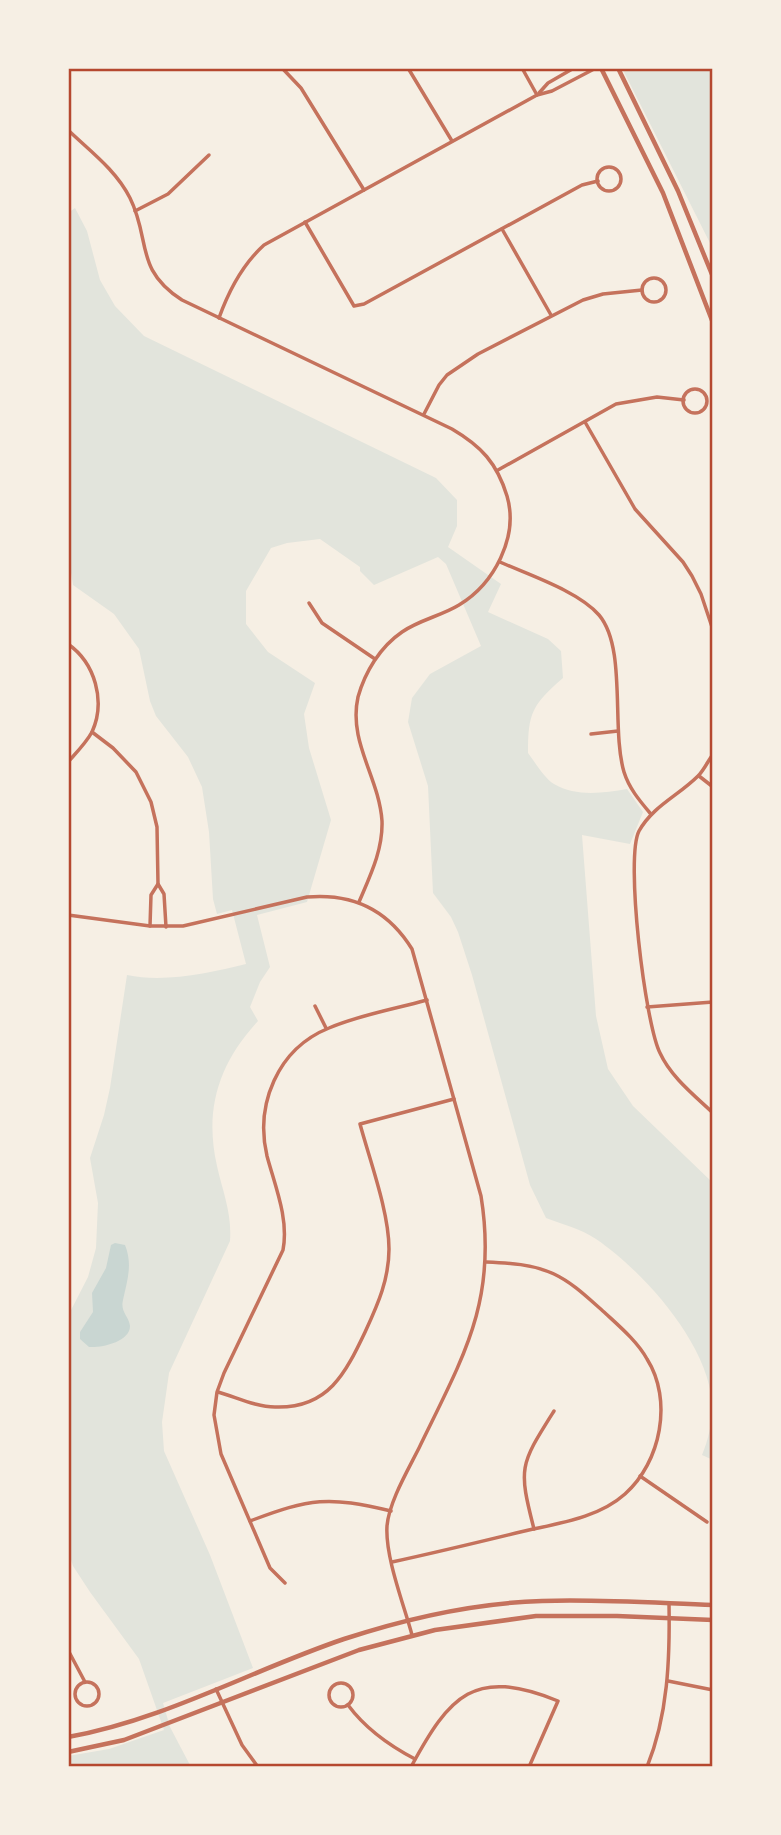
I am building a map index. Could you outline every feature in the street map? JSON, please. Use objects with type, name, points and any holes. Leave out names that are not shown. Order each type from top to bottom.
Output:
[{"type":"street","points":[[282,68],[302,88],[364,190]]},
{"type":"street","points":[[408,68],[452,141]]},
{"type":"street","points":[[522,68],[537,95]]},
{"type":"street","points":[[537,95],[548,83],[574,68]]},
{"type":"street","points":[[219,318],[230,292],[252,256],[264,245],[537,95],[552,91],[598,68],[663,193],[713,323]]},
{"type":"street","points":[[618,68],[678,191],[713,277]]},
{"type":"street","points":[[68,131],[118,178],[135,211],[153,275],[174,295],[424,414],[469,439],[498,470],[510,512],[509,530],[500,562],[471,597],[409,627],[392,640],[375,659],[358,698],[356,723],[361,752],[382,820],[375,863],[359,902]]},
{"type":"street","points":[[135,211],[168,194],[209,155]]},
{"type":"street","points":[[608,168],[615,169],[621,178],[619,186],[608,191],[601,188],[598,181],[599,173],[608,168]]},
{"type":"street","points":[[305,222],[354,306],[364,304],[582,185],[598,181]]},
{"type":"street","points":[[502,229],[551,315]]},
{"type":"street","points":[[654,278],[661,280],[666,290],[663,297],[656,301],[645,298],[642,290],[647,281],[654,278]]},
{"type":"street","points":[[424,414],[439,385],[457,367],[583,300],[603,294],[642,290]]},
{"type":"street","points":[[693,389],[703,392],[707,399],[705,407],[696,412],[686,408],[684,400],[686,393],[693,389]]},
{"type":"street","points":[[498,470],[616,404],[657,397],[684,400]]},
{"type":"street","points":[[585,422],[635,509],[683,562],[692,576],[713,629]]},
{"type":"street","points":[[500,562],[580,599],[599,615],[610,634],[615,656],[618,731],[624,773],[630,788],[650,814]]},
{"type":"street","points":[[309,603],[322,623],[375,659]]},
{"type":"street","points":[[68,644],[79,653],[93,674],[98,701],[92,732],[68,762]]},
{"type":"street","points":[[591,734],[618,731]]},
{"type":"street","points":[[92,732],[126,761],[147,790],[157,827],[158,884],[164,894],[166,927]]},
{"type":"street","points":[[713,754],[699,776],[650,814],[638,832],[634,845],[633,873],[647,1007],[653,1039],[671,1072],[713,1113]]},
{"type":"street","points":[[699,776],[713,787]]},
{"type":"street","points":[[150,926],[151,895],[158,884]]},
{"type":"street","points":[[68,915],[166,927],[201,923],[325,895],[359,902],[385,917],[405,938],[416,959],[481,1196],[486,1262],[484,1287],[467,1349],[391,1511],[387,1525],[387,1540],[412,1635]]},
{"type":"street","points":[[285,1583],[270,1568],[221,1454],[214,1415],[217,1392],[283,1250],[285,1239],[283,1216],[263,1137],[267,1095],[276,1074],[298,1048],[326,1028],[427,1000]]},
{"type":"street","points":[[647,1007],[713,1002]]},
{"type":"street","points":[[315,1006],[326,1028]]},
{"type":"street","points":[[217,1392],[274,1407],[306,1401],[326,1393],[338,1382],[350,1364],[381,1298],[389,1249],[387,1226],[360,1124],[454,1099]]},
{"type":"street","points":[[392,1562],[577,1519],[608,1506],[626,1493],[640,1476],[654,1451],[660,1427],[660,1397],[654,1371],[646,1357],[610,1318],[569,1282],[533,1266],[486,1262]]},
{"type":"street","points":[[534,1529],[524,1490],[525,1460],[554,1411]]},
{"type":"street","points":[[640,1476],[707,1522]]},
{"type":"street","points":[[250,1521],[301,1503],[329,1500],[391,1511]]},
{"type":"street","points":[[68,1737],[134,1720],[342,1640],[408,1621],[469,1608],[540,1601],[713,1605]]},
{"type":"street","points":[[647,1767],[662,1723],[668,1681],[669,1603]]},
{"type":"street","points":[[68,1752],[124,1740],[359,1650],[412,1635],[476,1623],[536,1616],[713,1620]]},
{"type":"street","points":[[68,1650],[85,1682]]},
{"type":"street","points":[[668,1681],[713,1690]]},
{"type":"street","points":[[85,1682],[93,1683],[98,1689],[97,1700],[91,1705],[80,1703],[76,1697],[79,1686],[85,1682]]},
{"type":"street","points":[[344,1684],[351,1688],[352,1699],[348,1705],[337,1706],[331,1701],[330,1694],[337,1685],[344,1684]]},
{"type":"street","points":[[411,1767],[442,1715],[457,1700],[481,1689],[504,1686],[533,1691],[558,1701],[529,1767]]},
{"type":"street","points":[[216,1689],[242,1745],[258,1767]]},
{"type":"street","points":[[348,1705],[371,1730],[415,1759]]},
{"type":"shaded area","points":[[622,68],[713,68],[713,249]]},
{"type":"shaded area","points":[[75,208],[87,231],[100,280],[115,306],[144,336],[436,478],[457,500],[457,526],[448,547],[501,584],[488,612],[548,639],[561,651],[563,678],[544,695],[534,711],[529,728],[528,753],[554,784],[580,792],[599,793],[627,789],[643,812],[630,844],[582,835],[596,1016],[608,1069],[633,1106],[713,1183],[713,1460],[702,1455],[709,1436],[712,1415],[708,1379],[685,1332],[670,1310],[633,1270],[596,1239],[546,1218],[530,1185],[458,932],[451,917],[433,893],[428,786],[408,722],[412,698],[430,674],[481,646],[446,564],[438,557],[374,585],[360,571],[360,567],[320,539],[271,548],[246,591],[246,624],[268,652],[315,683],[304,714],[309,748],[331,820],[307,902],[257,915],[270,967],[260,982],[250,1007],[258,1021],[233,1053],[224,1070],[212,1125],[213,1145],[228,1212],[230,1241],[169,1373],[162,1422],[164,1451],[210,1555],[253,1668],[163,1703],[170,1727],[191,1767],[68,1767],[68,1756],[109,1749],[164,1730],[139,1659],[73,1566],[68,1550],[68,1316],[88,1277],[96,1248],[98,1203],[90,1158],[110,1088],[127,975],[171,977],[202,974],[246,964],[232,910],[217,914],[213,899],[209,832],[202,787],[188,757],[156,716],[150,701],[139,649],[114,614],[73,585],[68,554],[68,213]]},
{"type":"shaded area","points":[[111,1245],[125,1245],[129,1259],[122,1304],[130,1326],[129,1332],[114,1343],[89,1347],[80,1339],[80,1332],[93,1312],[92,1293],[106,1268]]}]
